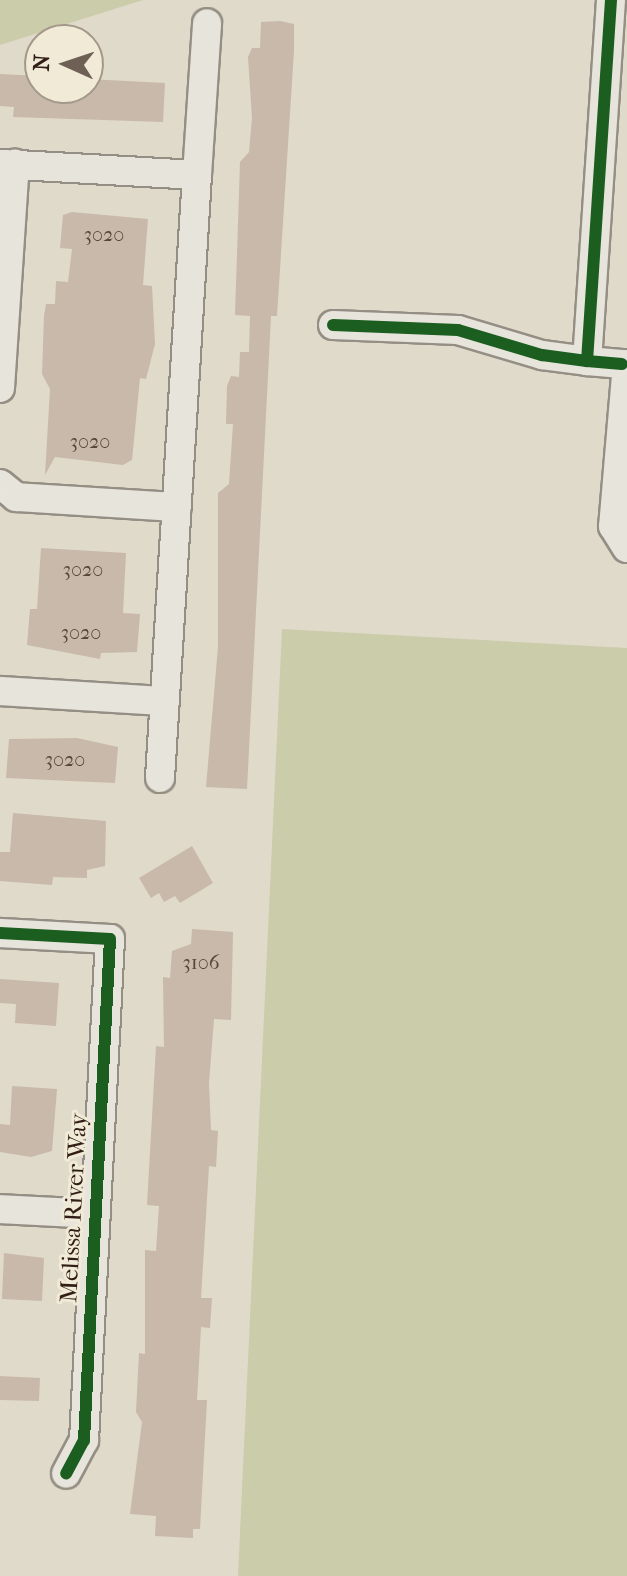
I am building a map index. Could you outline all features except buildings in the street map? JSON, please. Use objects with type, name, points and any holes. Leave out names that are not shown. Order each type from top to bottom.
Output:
[{"type":"street","points":[[587,361],[611,0]]},
{"type":"street","points":[[160,778],[207,23]]},
{"type":"street","points":[[0,388],[8,164],[197,175]]},
{"type":"street","points":[[333,325],[458,330],[542,355],[625,364],[613,526],[627,548]]},
{"type":"street","points":[[0,484],[16,497],[177,507]]},
{"type":"street","points":[[0,691],[165,701]]},
{"type":"street","name":"Melissa River Way","points":[[0,933],[110,939],[84,1440],[66,1474]]},
{"type":"street","points":[[0,1209],[96,1214]]},
{"type":"green space","points":[[0,0],[143,0],[67,24],[24,24],[24,37],[0,45]]},
{"type":"green space","points":[[282,629],[627,648],[627,1576],[238,1576]]},
{"type":"cycle path","points":[[611,0],[587,361],[622,364]]},
{"type":"cycle path","points":[[333,325],[458,330],[542,355],[587,361]]},
{"type":"cycle path","points":[[0,933],[110,939],[84,1440],[66,1474]]}]
